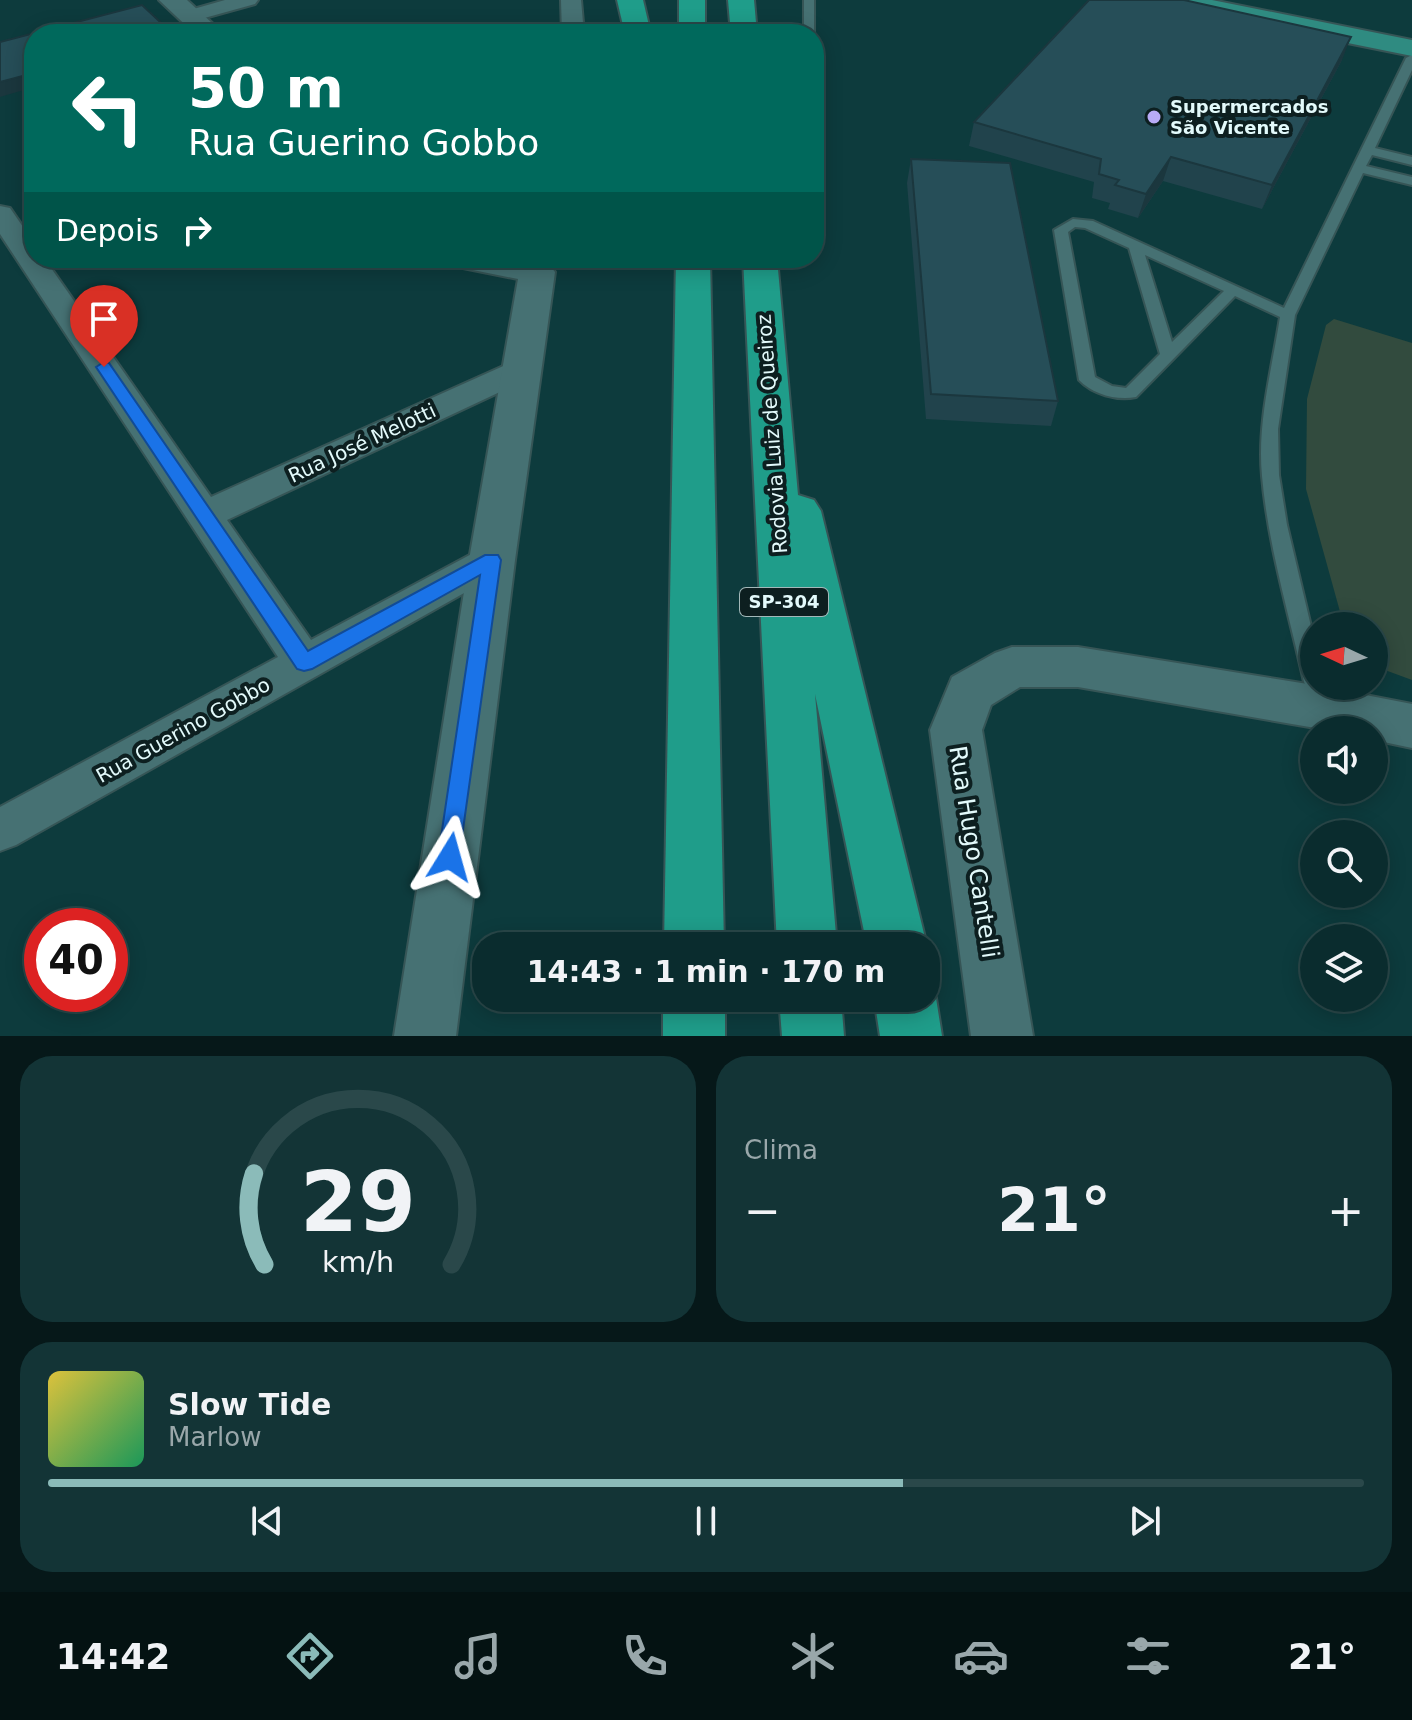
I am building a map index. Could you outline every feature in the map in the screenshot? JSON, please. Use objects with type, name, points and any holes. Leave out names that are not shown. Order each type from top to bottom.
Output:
[{"type":"highway","points":[[630,0],[636,24]]},
{"type":"highway","points":[[692,0],[692,24]]},
{"type":"highway","points":[[741,0],[743,24]]},
{"type":"highway","points":[[675,268],[693,814]]},
{"type":"highway","points":[[693,268],[694,932]]},
{"type":"highway","name":"Rodovia Luiz de Queiroz","points":[[761,268],[806,932]]},
{"type":"highway","points":[[769,379],[894,932]]},
{"type":"highway","points":[[694,1012],[694,1036]]},
{"type":"highway","points":[[811,1012],[813,1036]]},
{"type":"highway","points":[[907,1012],[911,1036]]},
{"type":"main road","points":[[1174,0],[1412,48]]},
{"type":"main road","points":[[1249,0],[1412,36]]},
{"type":"street","points":[[181,8],[248,0]]},
{"type":"street","points":[[571,0],[571,24]]},
{"type":"street","points":[[181,8],[199,24]]},
{"type":"street","points":[[7,216],[24,242]]},
{"type":"street","points":[[41,268],[304,663]]},
{"type":"street","points":[[425,1036],[492,560],[536,281],[496,268]]},
{"type":"street","name":"Rua José Melotti","points":[[204,515],[521,370]]},
{"type":"street","name":"Rua Guerino Gobbo","points":[[0,830],[492,560]]},
{"type":"street","name":"Rua Hugo Cantelli","points":[[1002,1036],[956,730],[970,692],[1012,667],[1078,667],[1300,689]]},
{"type":"street","name":"Rua Hugo Cantelli","points":[[1341,700],[1412,726]]},
{"type":"lane","points":[[809,0],[809,24]]},
{"type":"lane","points":[[1300,621],[1270,475],[1270,429],[1288,315],[1412,58]]},
{"type":"lane","points":[[1367,150],[1412,161]]},
{"type":"lane","points":[[1360,168],[1412,181]]},
{"type":"lane","points":[[1233,290],[1130,393],[1114,393],[1087,380],[1061,230],[1073,223],[1088,224],[1288,315]]},
{"type":"lane","points":[[1135,246],[1168,354]]},
{"type":"green space","points":[[1334,319],[1412,343],[1412,680],[1388,671],[1388,612],[1340,612],[1306,489],[1307,399],[1326,325]]},
{"type":"building","name":"Supermercados São Vicente","points":[[1089,0],[1184,0],[1351,37],[1272,185],[1171,157],[1146,194],[1115,185],[1119,180],[1099,174],[1101,159],[974,122]]},
{"type":"building","points":[[142,5],[162,24],[69,24]]},
{"type":"building","points":[[24,36],[24,76],[0,82],[0,42]]},
{"type":"building","points":[[911,159],[1010,163],[1058,401],[931,394]]},
{"type":"place","name":"Supermercados São Vicente","points":[[1154,117]]},
{"type":"route","points":[[104,367],[304,663],[492,560],[450,857]]}]
